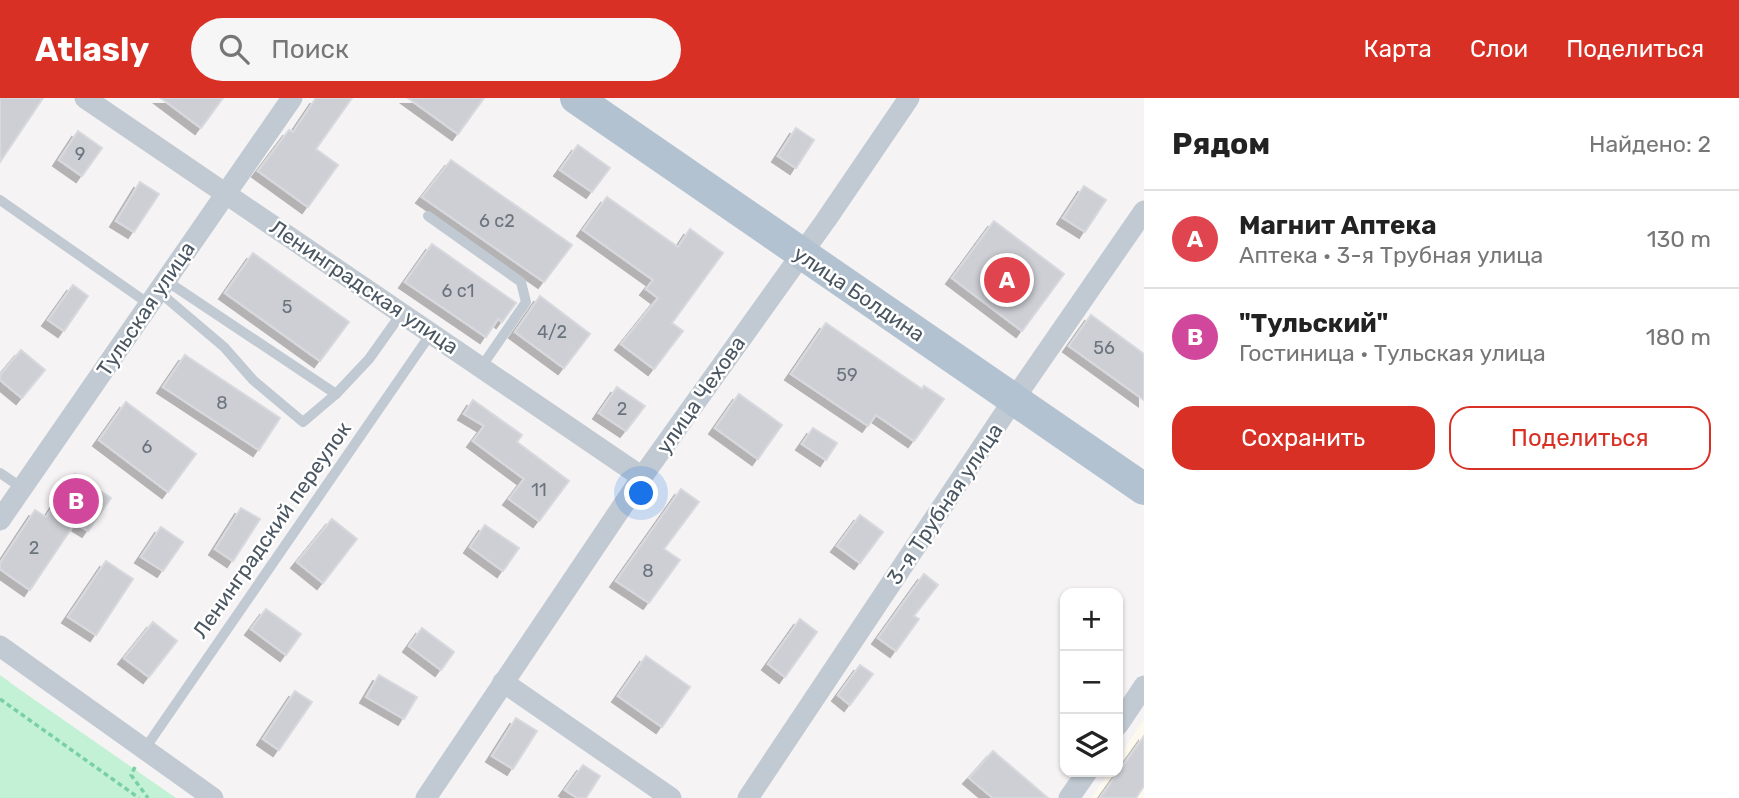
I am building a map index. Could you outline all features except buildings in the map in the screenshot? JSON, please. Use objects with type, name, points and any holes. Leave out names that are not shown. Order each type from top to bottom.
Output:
[{"type":"main road","name":"улица Болдина","points":[[576,98],[1144,489]]},
{"type":"street","name":"Ленинградская улица","points":[[85,98],[642,477]]},
{"type":"street","name":"Тульская улица","points":[[0,520],[292,98]]},
{"type":"street","name":"улица Чехова","points":[[426,798],[642,477],[909,98]]},
{"type":"street","name":"3-я Трубная улица","points":[[748,798],[1014,399],[1144,211]]},
{"type":"street","points":[[0,646],[213,798]]},
{"type":"street","points":[[502,682],[671,798]]},
{"type":"street","points":[[1123,718],[1144,686]]},
{"type":"street","points":[[1069,798],[1084,777]]},
{"type":"lane","points":[[0,200],[336,394]]},
{"type":"lane","points":[[428,216],[521,282],[526,302],[482,366]]},
{"type":"lane","points":[[157,291],[224,347],[253,380],[303,422],[336,394],[369,359],[401,314]]},
{"type":"lane","name":"Ленинградский переулок","points":[[144,750],[432,332]]},
{"type":"lane","points":[[0,472],[22,488]]},
{"type":"path","points":[[0,699],[139,798]]},
{"type":"path","points":[[144,750],[131,775],[148,798]]},
{"type":"shaded area","points":[[1144,719],[1144,798],[1091,798],[1106,777],[1123,777],[1123,750]]},
{"type":"green space","points":[[0,675],[19,689],[176,798],[0,798]]},
{"type":"place","name":"Магнит Аптека","points":[[1007,280]]},
{"type":"place","name":"\"Тульский\"","points":[[76,501]]}]
